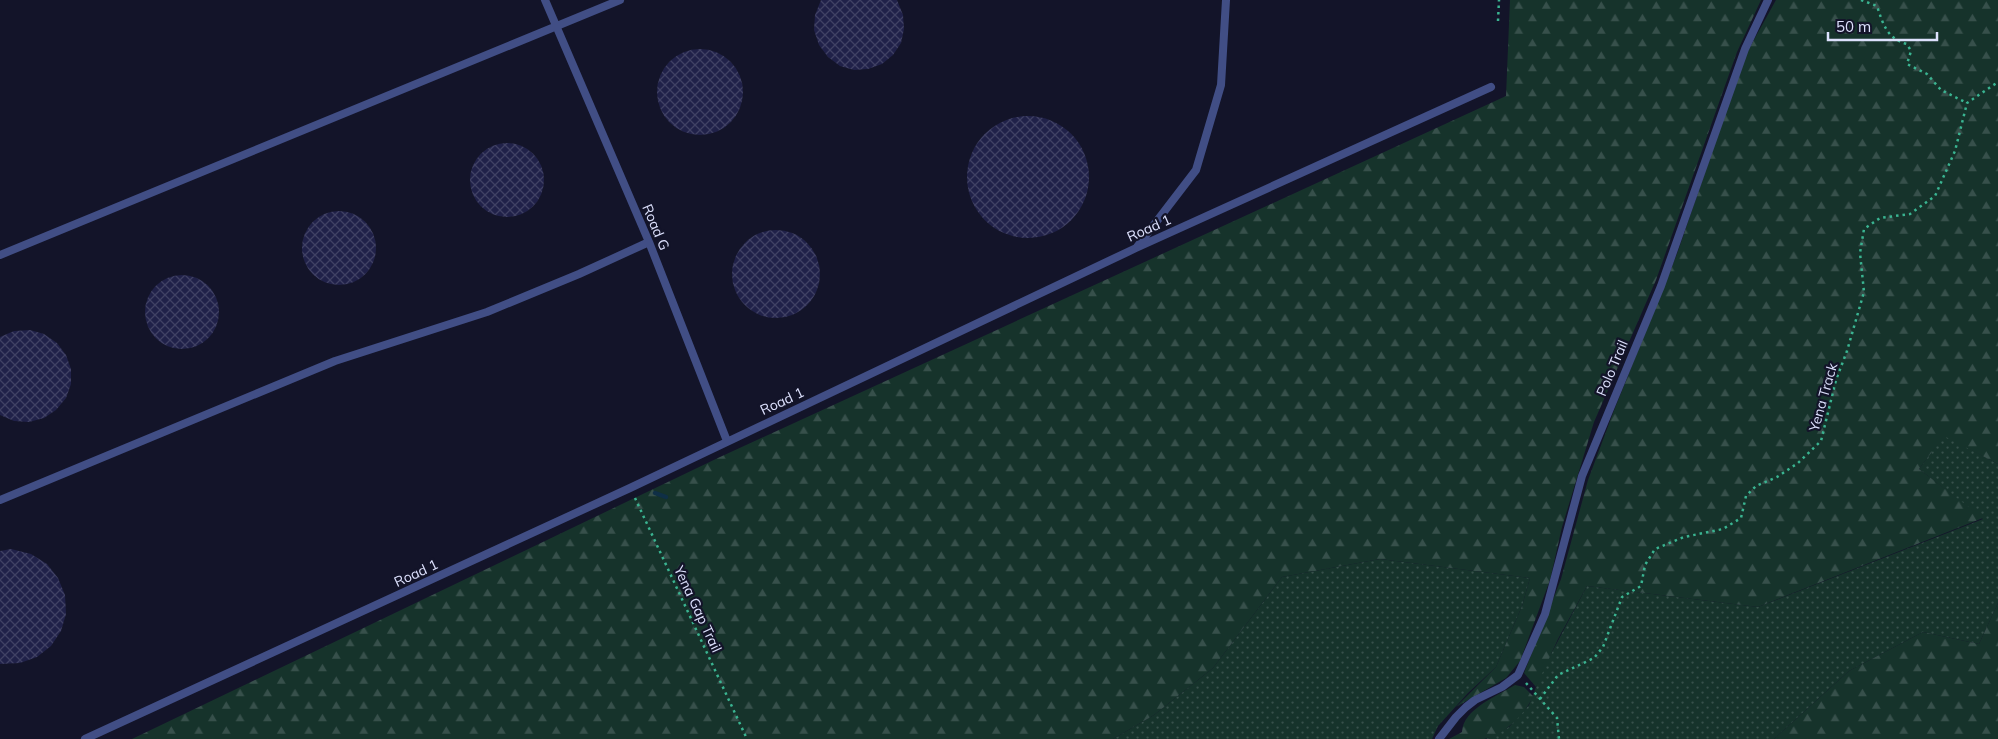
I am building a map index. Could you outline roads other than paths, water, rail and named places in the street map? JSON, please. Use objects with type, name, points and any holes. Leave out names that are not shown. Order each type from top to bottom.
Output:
[{"type":"lane","name":"Road G","points":[[545,0],[649,242],[727,441]]},
{"type":"lane","points":[[0,255],[620,0]]},
{"type":"lane","points":[[1136,248],[1196,170],[1221,84],[1226,0]]},
{"type":"lane","name":"Polo Trail","points":[[1439,739],[1466,707],[1502,687],[1518,675],[1545,614],[1582,476],[1661,286],[1745,49],[1768,0]]},
{"type":"lane","name":"Road 1","points":[[85,739],[630,488],[1136,248],[1491,87]]},
{"type":"lane","points":[[0,500],[335,361],[487,312],[579,274],[649,242]]},
{"type":"waterway","points":[[655,493],[666,497]]}]
